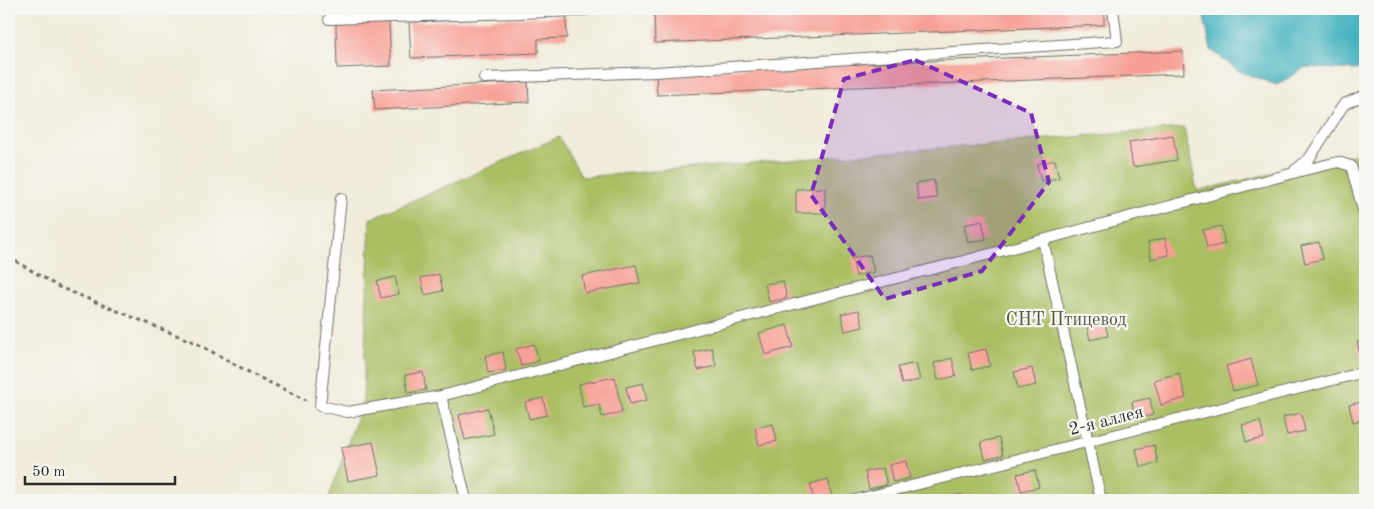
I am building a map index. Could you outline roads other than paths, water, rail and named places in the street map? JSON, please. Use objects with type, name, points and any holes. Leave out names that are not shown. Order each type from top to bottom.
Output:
[{"type":"lane","points":[[329,19],[579,11],[589,9]]},
{"type":"lane","points":[[484,78],[656,72],[1117,41],[1113,9]]},
{"type":"lane","points":[[1289,174],[1309,159],[1344,104],[1365,95]]},
{"type":"lane","points":[[341,198],[320,406],[348,412],[441,396],[1338,162],[1351,166],[1365,218]]},
{"type":"lane","points":[[1042,240],[1101,500]]},
{"type":"lane","name":"2-я аллея","points":[[855,500],[1365,372]]},
{"type":"lane","points":[[441,396],[466,500]]},
{"type":"water","points":[[1194,9],[1365,9],[1365,68],[1354,70],[1306,67],[1277,85],[1239,71],[1211,50],[1204,17]]},
{"type":"park label","name":"СНТ Птицевод","points":[[1066,319]]}]
